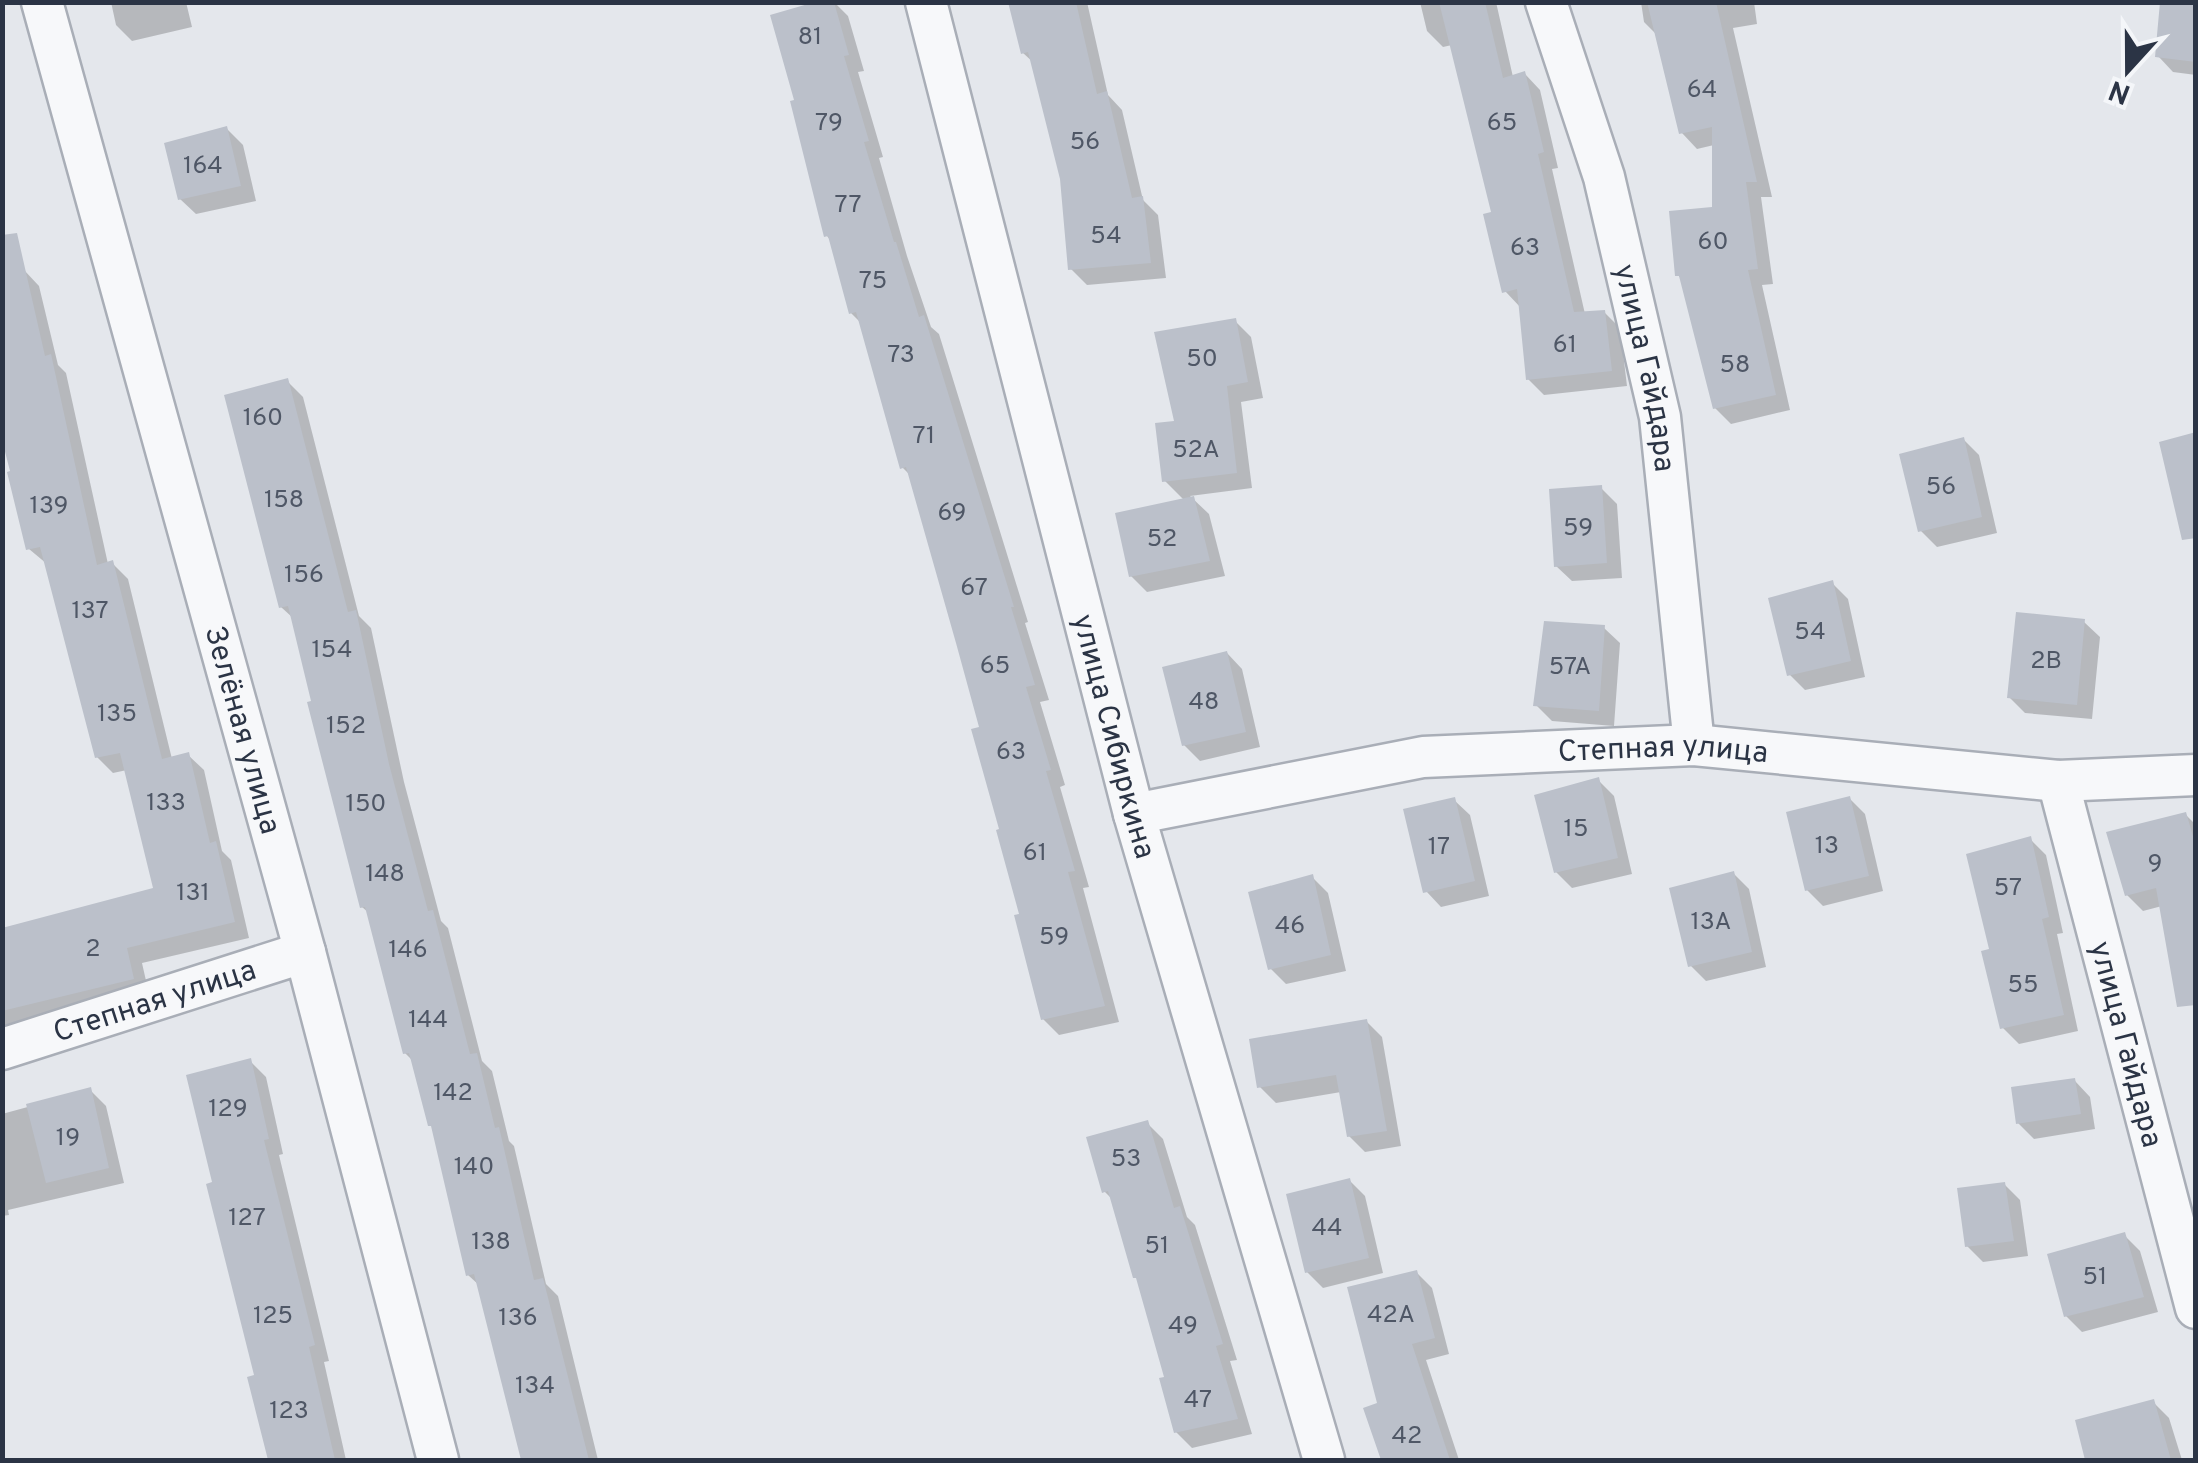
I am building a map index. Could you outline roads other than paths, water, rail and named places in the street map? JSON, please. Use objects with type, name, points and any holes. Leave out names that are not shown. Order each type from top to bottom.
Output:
[{"type":"street","name":"Зелёная улица","points":[[42,2],[305,952],[438,1460]]},
{"type":"street","name":"улица Сибиркина","points":[[926,2],[1134,814],[1324,1460]]},
{"type":"street","name":"улица Гайдара","points":[[1546,2],[1604,177],[1660,417],[1694,745]]},
{"type":"street","name":"Степная улица","points":[[1134,814],[1423,757],[1694,745],[2058,781],[2196,774]]},
{"type":"street","name":"улица Гайдара","points":[[2058,781],[2196,1308]]},
{"type":"street","name":"Степная улица","points":[[2,1049],[305,952]]}]
